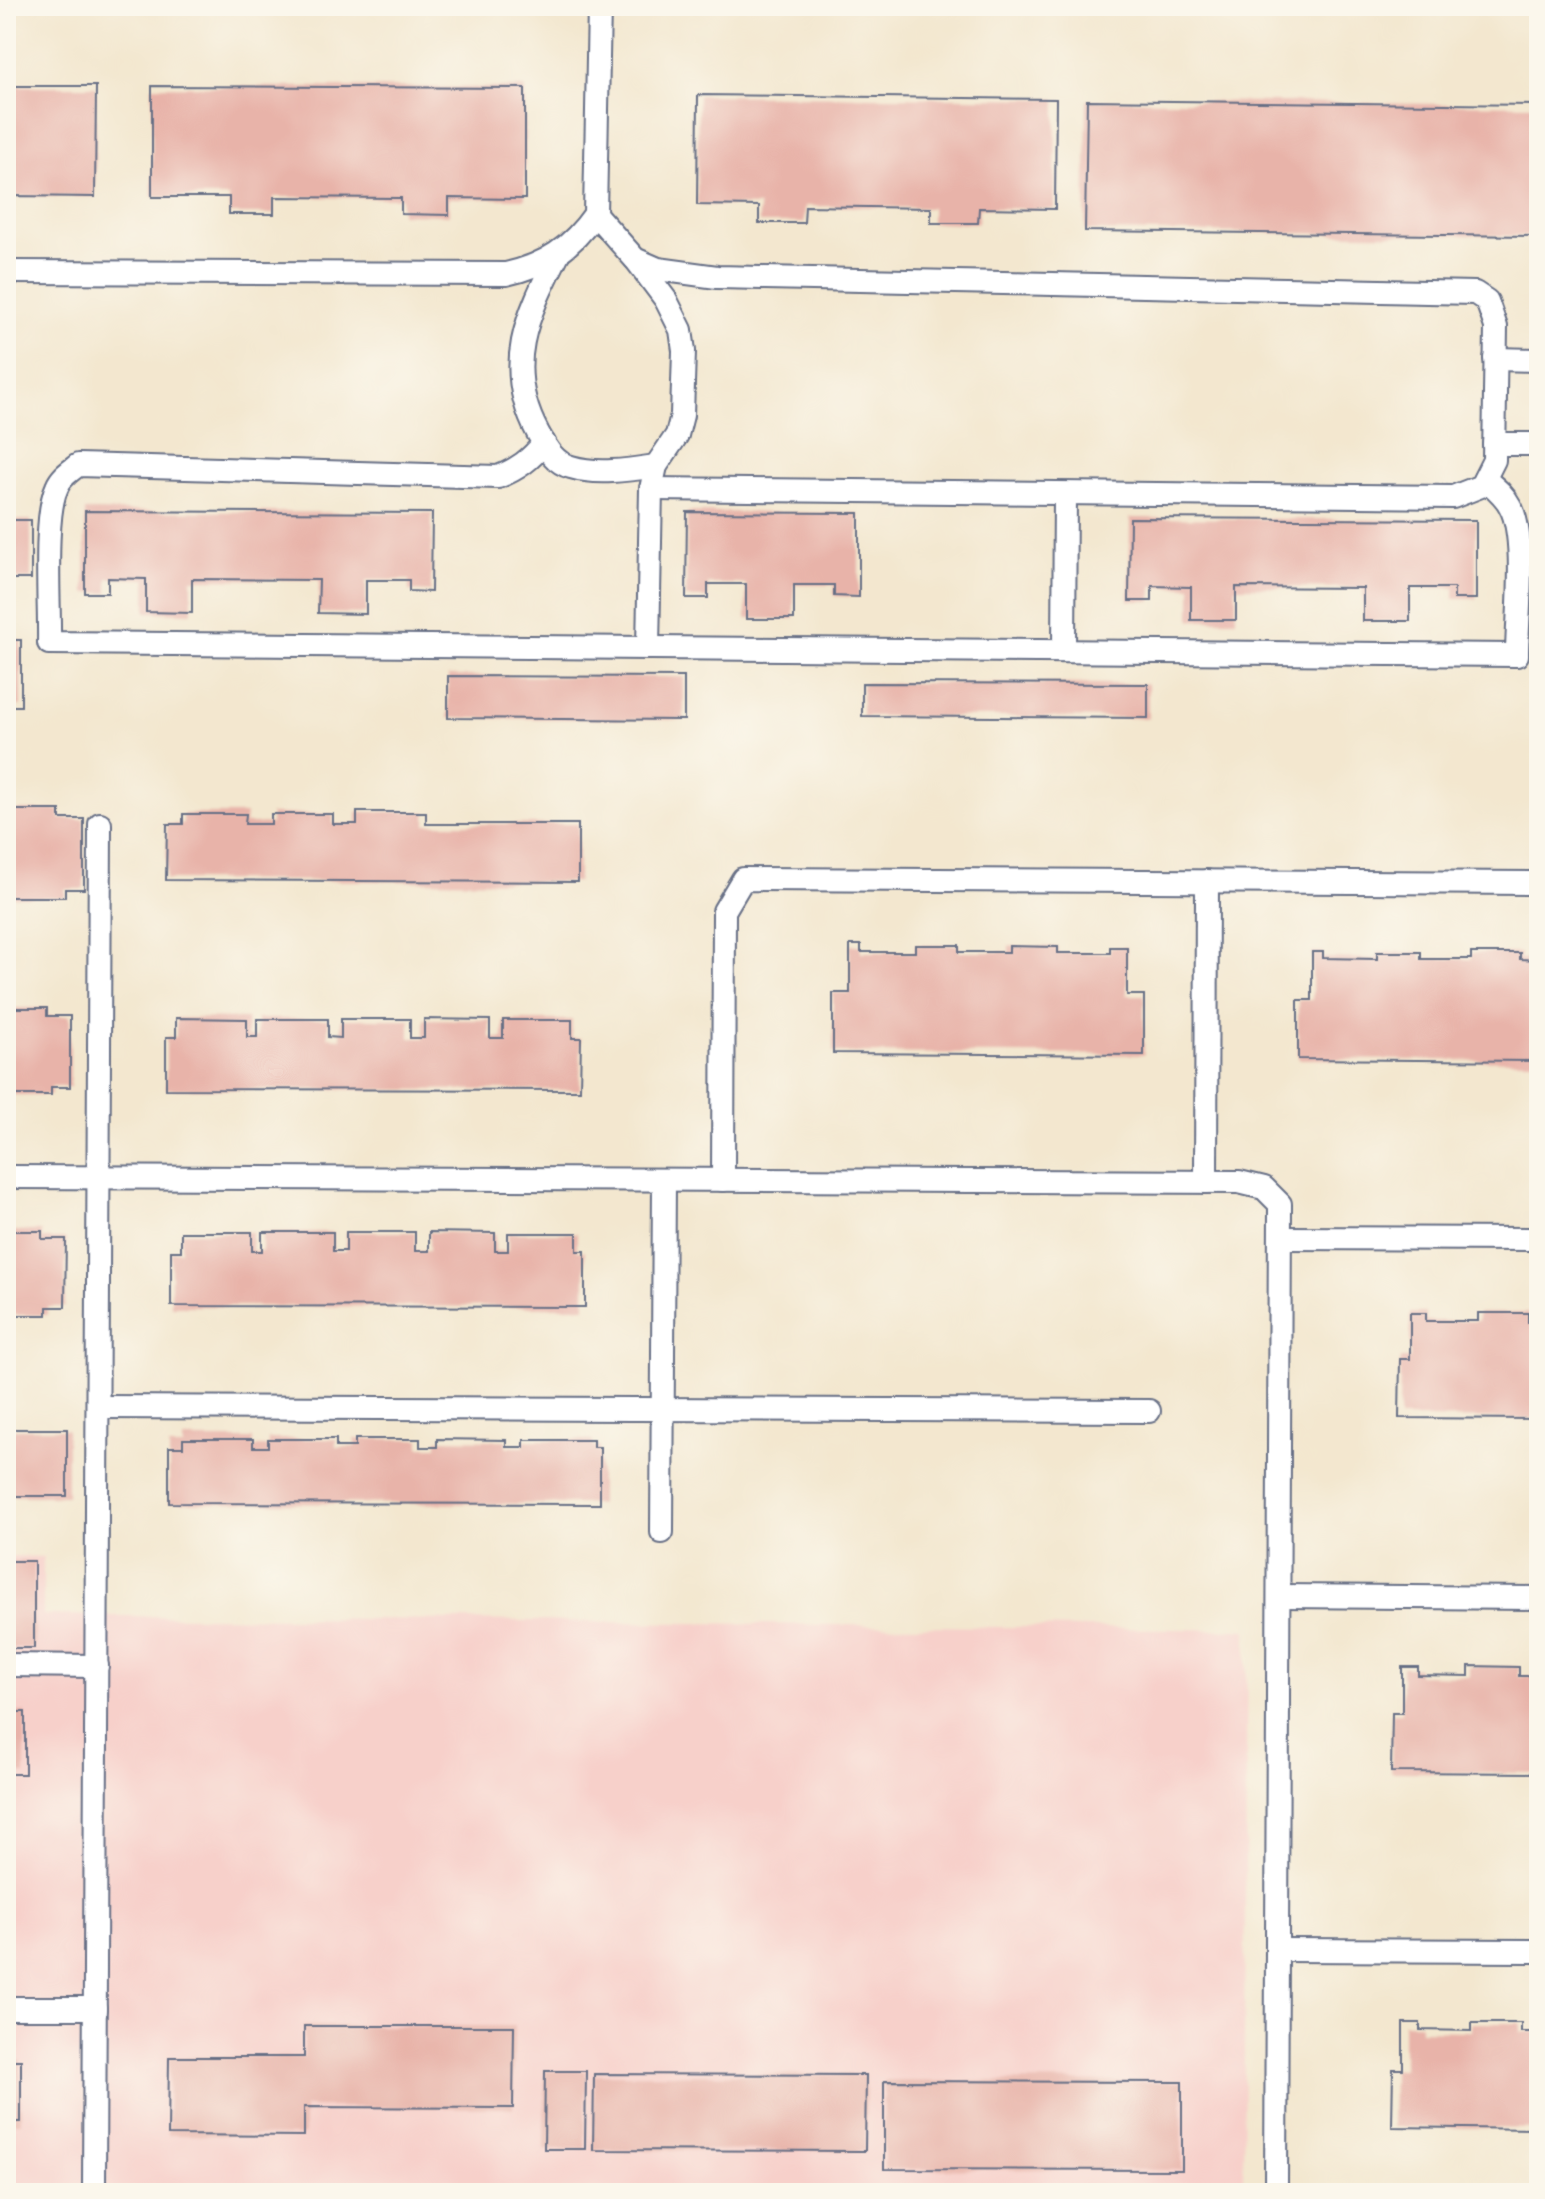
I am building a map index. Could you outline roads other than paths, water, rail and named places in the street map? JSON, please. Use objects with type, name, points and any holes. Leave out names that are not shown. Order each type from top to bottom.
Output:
[{"type":"lane","points":[[6,272],[506,274],[534,268],[583,232],[595,214],[599,6]]},
{"type":"lane","points":[[595,214],[666,300],[681,330],[684,351],[682,415],[677,435],[656,466],[651,489],[648,648]]},
{"type":"lane","points":[[558,253],[535,300],[518,367],[523,396],[544,443],[558,461],[570,467],[601,471],[656,466]]},
{"type":"lane","points":[[635,259],[658,269],[717,277],[1475,293],[1487,301],[1496,327],[1494,460],[1481,486],[1453,497],[651,489]]},
{"type":"lane","points":[[1495,359],[1539,360]]},
{"type":"lane","points":[[544,443],[518,469],[498,477],[78,465],[62,477],[54,491],[50,524],[49,643],[1517,655],[1519,528],[1510,506],[1485,479]]},
{"type":"lane","points":[[1494,444],[1539,444]]},
{"type":"lane","points":[[1064,651],[1065,494]]},
{"type":"lane","points":[[94,2193],[100,824]]},
{"type":"lane","points":[[723,1180],[724,911],[743,879],[1539,883]]},
{"type":"lane","points":[[1206,1182],[1207,881]]},
{"type":"lane","points":[[6,1177],[1239,1182],[1264,1188],[1280,1204],[1276,2193]]},
{"type":"lane","points":[[662,1532],[664,1180]]},
{"type":"lane","points":[[1280,1238],[1539,1239]]},
{"type":"lane","points":[[98,1407],[1149,1411]]},
{"type":"lane","points":[[1279,1596],[1539,1598]]},
{"type":"lane","points":[[6,1665],[97,1666]]},
{"type":"lane","points":[[1277,1950],[1539,1951]]},
{"type":"lane","points":[[6,2008],[95,2008]]}]
